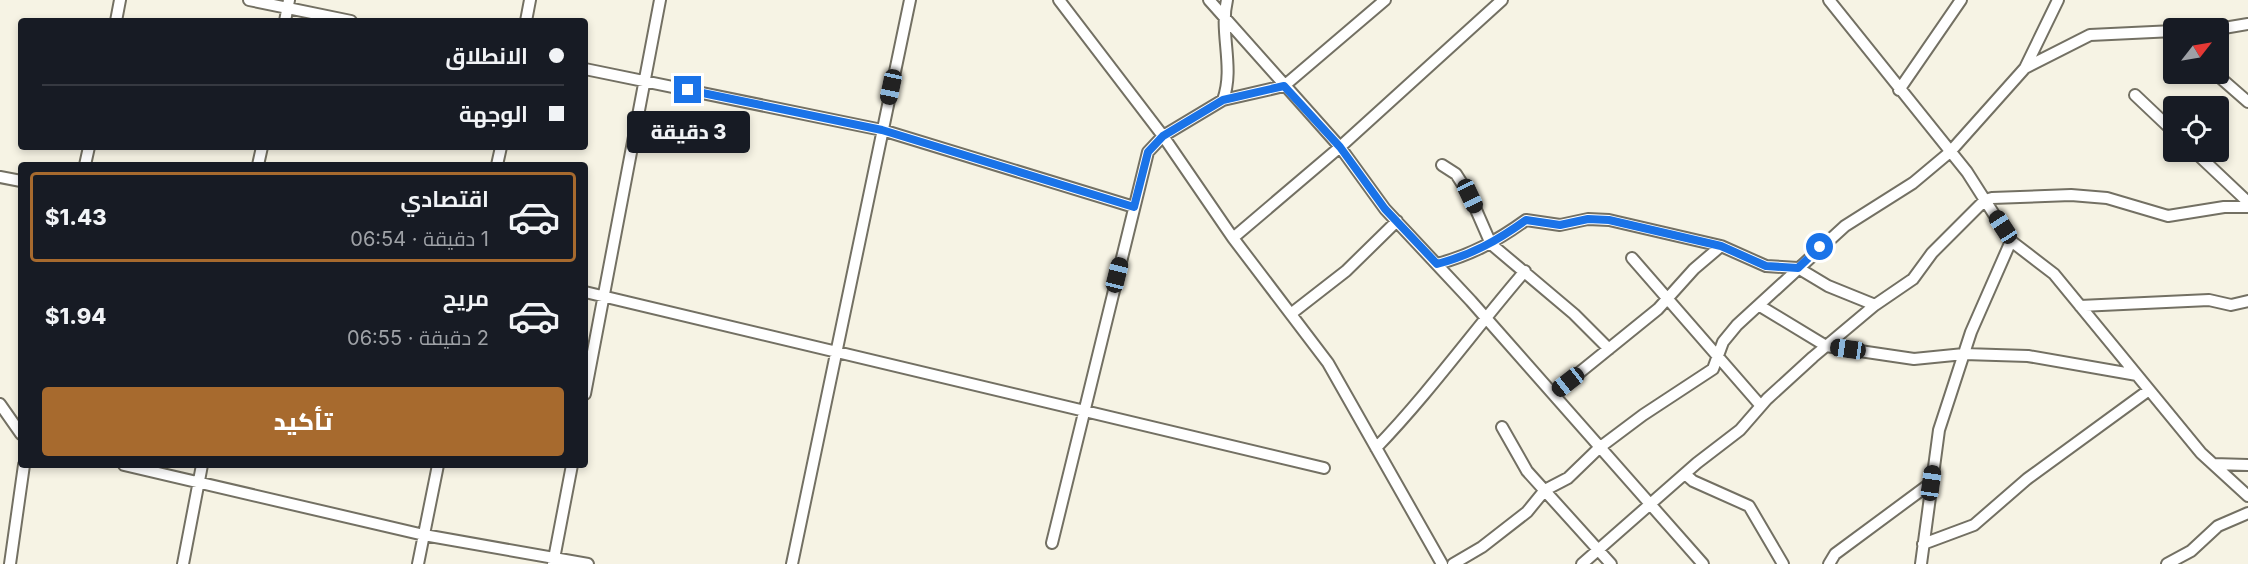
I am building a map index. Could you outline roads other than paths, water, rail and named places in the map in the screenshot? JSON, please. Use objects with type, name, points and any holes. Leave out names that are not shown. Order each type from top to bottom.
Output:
[{"type":"street","points":[[117,18],[120,0]]},
{"type":"street","points":[[249,0],[289,4],[340,18]]},
{"type":"street","points":[[527,18],[530,0]]},
{"type":"street","points":[[588,379],[660,0]]},
{"type":"street","points":[[792,564],[910,0]]},
{"type":"street","points":[[1059,0],[1163,136],[1233,238],[1328,363],[1442,564]]},
{"type":"street","points":[[1209,0],[1340,147],[1396,221],[1485,317],[1703,564]]},
{"type":"street","points":[[1223,100],[1227,89],[1223,15],[1227,0]]},
{"type":"street","points":[[1052,543],[1148,152],[1163,136],[1223,100],[1284,86],[1385,0]]},
{"type":"street","points":[[1233,238],[1340,147],[1502,0]]},
{"type":"street","points":[[1829,0],[1950,152],[2011,241],[2054,274],[2201,453],[2248,496]]},
{"type":"street","points":[[1899,90],[1961,0]]},
{"type":"street","points":[[1453,564],[1482,547],[1527,512],[1545,490],[1568,478],[1599,448],[1643,415],[1713,369],[1723,342],[1737,325],[1760,306],[1798,268],[1845,226],[1913,183],[1950,152],[2025,68],[2056,1]]},
{"type":"street","points":[[2229,27],[2248,24]]},
{"type":"street","points":[[2025,68],[2090,35],[2163,32]]},
{"type":"street","points":[[588,70],[882,130],[1134,207]]},
{"type":"street","points":[[2227,84],[2248,102]]},
{"type":"street","points":[[2135,95],[2163,122]]},
{"type":"street","points":[[2206,162],[2248,202]]},
{"type":"street","points":[[1442,165],[1455,174],[1470,196],[1491,244],[1525,271],[1608,349]]},
{"type":"street","points":[[0,177],[18,180]]},
{"type":"street","points":[[1582,564],[1600,551],[1685,474],[1740,430],[1761,406],[1826,346],[1875,305],[1913,279],[1932,253],[1985,200],[2071,195],[2107,198],[2168,216],[2224,207],[2248,207]]},
{"type":"street","points":[[1437,264],[1467,256],[1491,244],[1526,220],[1560,225],[1588,219],[1609,220],[1721,246],[1766,266],[1798,268],[1828,285],[1875,305]]},
{"type":"street","points":[[1292,313],[1346,271],[1396,221]]},
{"type":"street","points":[[1921,564],[1939,430],[1964,354],[2011,241]]},
{"type":"street","points":[[1553,394],[1668,298],[1694,269],[1721,246]]},
{"type":"street","points":[[1632,258],[1761,406]]},
{"type":"street","points":[[1376,448],[1452,363],[1485,317],[1525,271]]},
{"type":"street","points":[[588,293],[1324,468]]},
{"type":"street","points":[[2080,306],[2209,300],[2231,305],[2248,302]]},
{"type":"street","points":[[1760,306],[1826,346],[1914,359],[1964,354],[2028,356],[2137,375]]},
{"type":"street","points":[[1923,544],[1974,525],[2027,479],[2149,390]]},
{"type":"street","points":[[0,404],[18,430]]},
{"type":"street","points":[[1502,427],[1527,471],[1611,564]]},
{"type":"street","points":[[2213,464],[2248,465]]},
{"type":"street","points":[[10,564],[24,468]]},
{"type":"street","points":[[137,468],[424,535],[554,561],[588,564]]},
{"type":"street","points":[[183,564],[201,468]]},
{"type":"street","points":[[418,564],[437,468]]},
{"type":"street","points":[[554,561],[571,468]]},
{"type":"street","points":[[1685,474],[1693,481],[1749,506],[1783,564]]},
{"type":"street","points":[[1829,564],[1835,554],[1931,483]]},
{"type":"street","points":[[2168,564],[2191,551],[2218,526],[2248,513]]}]
